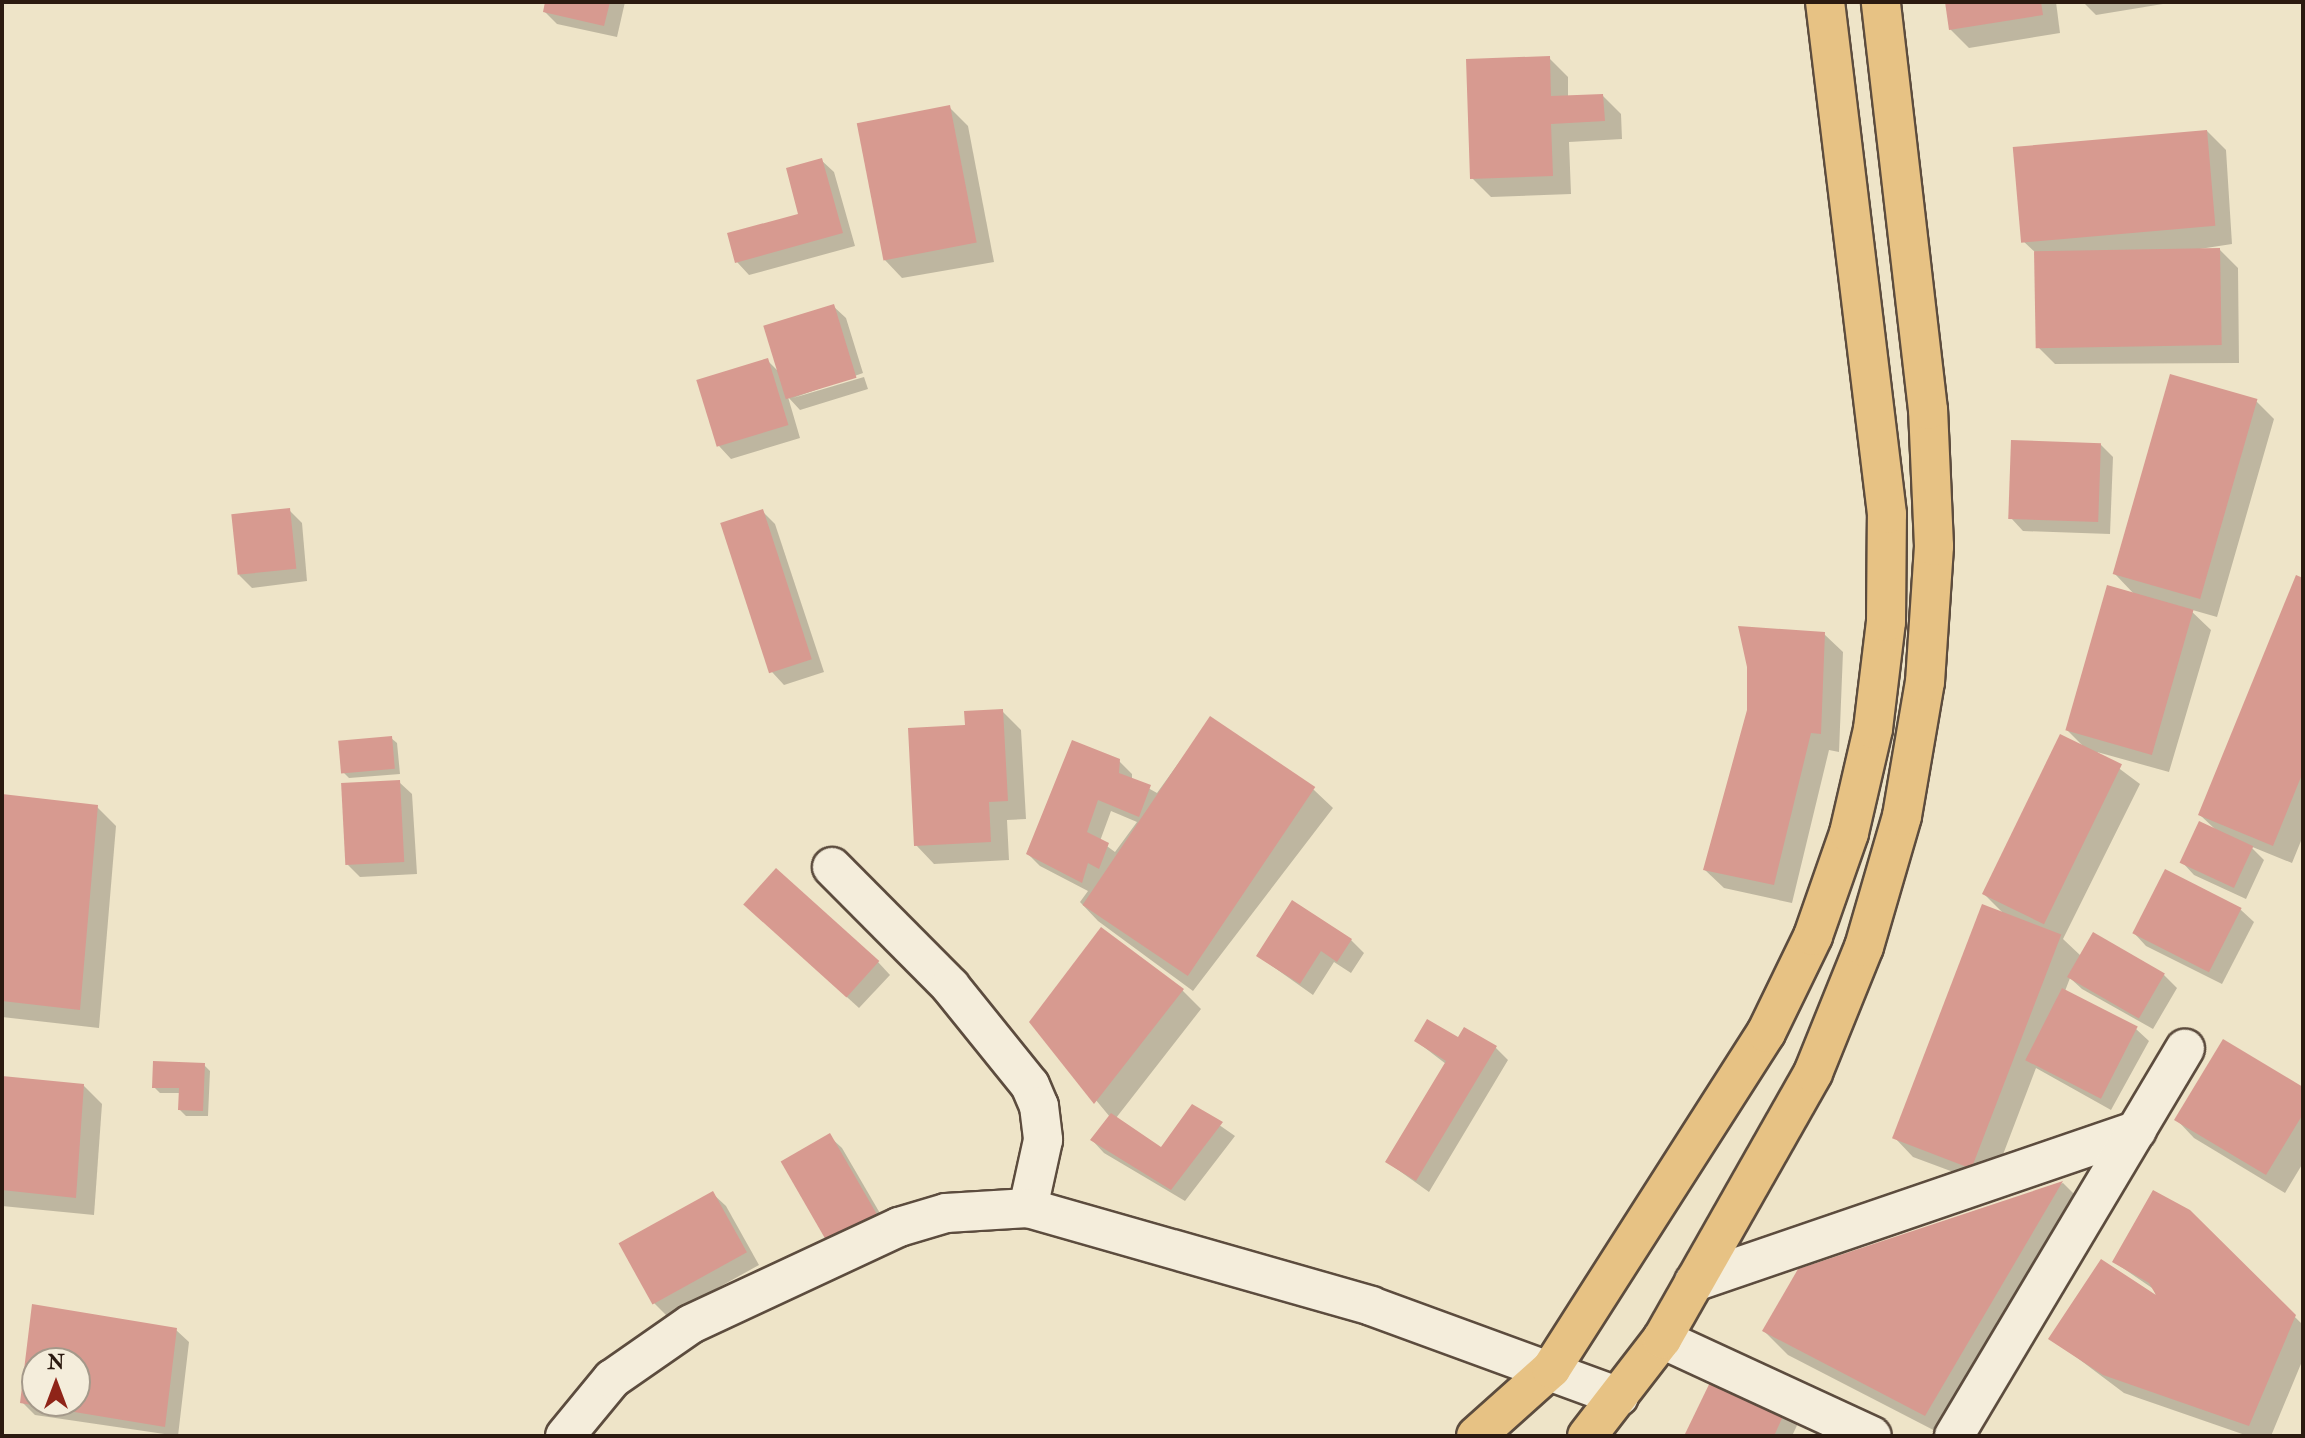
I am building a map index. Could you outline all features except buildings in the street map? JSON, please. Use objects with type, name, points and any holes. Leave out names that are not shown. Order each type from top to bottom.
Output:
[{"type":"main road","points":[[1478,1435],[1551,1369],[1766,1033],[1813,936],[1849,833],[1873,729],[1886,622],[1888,514],[1825,2]]},
{"type":"main road","points":[[1587,1436],[1662,1339],[1813,1073],[1864,947],[1902,816],[1925,682],[1934,546],[1928,410],[1881,2]]},
{"type":"street","points":[[832,867],[950,986],[1030,1085],[1039,1106],[1043,1140],[1028,1208]]},
{"type":"street","points":[[1954,1436],[2185,1049]]},
{"type":"street","points":[[1694,1282],[2137,1130]]},
{"type":"street","points":[[565,1436],[612,1379],[691,1324],[899,1227],[946,1213],[1028,1208],[1371,1306],[1551,1369],[1619,1397]]},
{"type":"street","points":[[1662,1339],[1872,1436]]}]
